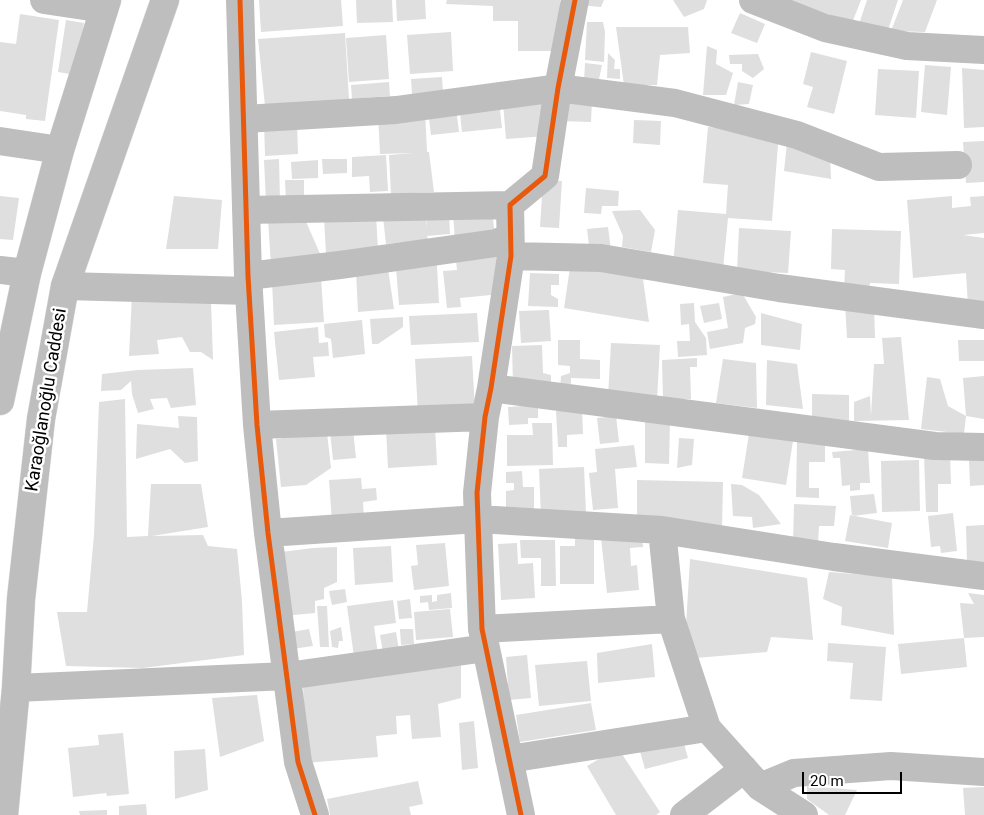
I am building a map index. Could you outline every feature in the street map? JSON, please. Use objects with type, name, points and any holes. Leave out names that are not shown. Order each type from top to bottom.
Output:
[{"type":"street","points":[[0,401],[26,273],[60,150],[106,4],[44,0]]},
{"type":"street","name":"Karaoğlanoğlu Caddesi","points":[[4,815],[16,688],[21,599],[41,419],[64,286],[165,0]]},
{"type":"street","points":[[240,0],[249,284],[258,426],[268,533],[298,762],[315,815]]},
{"type":"street","points":[[246,210],[510,206],[545,176],[558,88],[575,0]]},
{"type":"street","points":[[753,0],[825,28],[908,46],[984,50]]},
{"type":"street","points":[[244,119],[396,110],[558,88],[676,103],[797,135],[879,167],[958,165]]},
{"type":"street","points":[[0,141],[60,150]]},
{"type":"street","points":[[510,206],[510,246],[491,388],[485,417],[477,493],[484,638],[521,815]]},
{"type":"street","points":[[64,286],[249,284],[340,265],[496,243],[601,258],[779,288],[984,315]]},
{"type":"street","points":[[0,270],[26,273]]},
{"type":"street","points":[[491,388],[935,446],[984,447]]},
{"type":"street","points":[[258,426],[485,417]]},
{"type":"street","points":[[268,533],[478,519],[662,530],[834,557],[984,576]]},
{"type":"street","points":[[662,530],[671,620],[707,728],[752,778],[804,815]]},
{"type":"street","points":[[16,688],[287,676],[484,638],[671,620]]},
{"type":"street","points":[[509,759],[707,728]]},
{"type":"street","points":[[684,815],[752,778],[882,766],[984,772]]},
{"type":"building","points":[[259,0],[341,0],[343,26],[261,32]]},
{"type":"building","points":[[356,0],[392,0],[393,22],[357,23]]},
{"type":"building","points":[[396,0],[425,0],[426,19],[397,21]]},
{"type":"building","points":[[447,0],[560,0],[559,51],[518,51],[518,21],[493,21],[493,6],[446,4]]},
{"type":"building","points":[[579,0],[604,0],[601,7],[578,5]]},
{"type":"building","points":[[673,0],[707,0],[704,9],[684,17]]},
{"type":"building","points":[[790,0],[861,0],[852,23]]},
{"type":"building","points":[[867,0],[898,0],[887,33],[859,24]]},
{"type":"building","points":[[903,0],[937,0],[925,32],[891,31]]},
{"type":"building","points":[[740,13],[765,24],[757,43],[731,33]]},
{"type":"building","points":[[20,14],[59,20],[45,121],[26,119],[26,115],[0,111],[0,42],[16,44]]},
{"type":"building","points":[[66,20],[84,23],[76,75],[58,72]]},
{"type":"building","points":[[587,22],[603,22],[605,32],[604,62],[585,60]]},
{"type":"building","points":[[616,27],[688,27],[690,53],[660,55],[657,85],[624,85]]},
{"type":"building","points":[[451,32],[453,71],[410,74],[407,35]]},
{"type":"building","points":[[345,33],[349,99],[265,106],[258,39]]},
{"type":"building","points":[[386,35],[389,79],[349,82],[346,38]]},
{"type":"building","points":[[707,46],[717,50],[716,64],[733,73],[726,95],[703,95]]},
{"type":"building","points":[[811,52],[847,61],[834,114],[807,107],[813,87],[803,84]]},
{"type":"building","points":[[608,53],[615,60],[614,69],[620,69],[620,79],[607,78]]},
{"type":"building","points":[[758,54],[764,69],[753,78],[742,71],[742,64],[730,64],[729,55]]},
{"type":"building","points":[[585,63],[602,65],[598,84],[584,81]]},
{"type":"building","points":[[925,65],[951,67],[947,115],[921,112]]},
{"type":"building","points":[[962,68],[984,70],[984,127],[964,128]]},
{"type":"building","points":[[878,69],[919,71],[916,118],[875,115]]},
{"type":"building","points":[[442,77],[443,92],[412,94],[411,79]]},
{"type":"building","points":[[389,82],[390,96],[352,99],[351,85]]},
{"type":"building","points":[[738,82],[753,85],[749,104],[734,105]]},
{"type":"building","points":[[561,99],[592,100],[591,122],[560,121]]},
{"type":"building","points":[[544,100],[547,136],[506,139],[503,103]]},
{"type":"building","points":[[499,101],[502,128],[462,132],[459,104]]},
{"type":"building","points":[[456,108],[459,132],[431,135],[428,111]]},
{"type":"building","points":[[425,111],[427,152],[429,152],[434,192],[391,194],[389,155],[413,153],[380,154],[378,114]]},
{"type":"building","points":[[297,120],[298,154],[265,156],[264,122]]},
{"type":"building","points":[[634,120],[661,121],[660,145],[633,143]]},
{"type":"building","points":[[708,127],[779,132],[772,221],[728,218],[723,269],[673,265],[678,210],[726,214],[728,185],[703,183]]},
{"type":"building","points":[[984,141],[984,182],[966,183],[963,142]]},
{"type":"building","points":[[787,143],[830,154],[831,179],[784,171]]},
{"type":"building","points":[[386,155],[388,191],[370,192],[369,176],[352,177],[352,157]]},
{"type":"building","points":[[279,159],[280,201],[266,202],[264,160]]},
{"type":"building","points":[[322,159],[347,159],[347,173],[323,174]]},
{"type":"building","points":[[318,160],[318,178],[292,179],[291,162]]},
{"type":"building","points":[[285,180],[304,180],[304,200],[286,201]]},
{"type":"building","points":[[543,180],[562,181],[559,228],[540,227]]},
{"type":"building","points":[[586,188],[619,191],[618,206],[602,206],[601,214],[584,213]]},
{"type":"building","points":[[0,196],[19,198],[13,240],[0,239]]},
{"type":"building","points":[[174,196],[222,200],[218,249],[166,249]]},
{"type":"building","points":[[952,196],[952,208],[971,206],[970,197],[984,196],[984,233],[963,235],[984,238],[984,307],[968,306],[966,273],[913,278],[907,200]]},
{"type":"building","points":[[492,210],[495,237],[455,241],[453,213]]},
{"type":"building","points":[[640,210],[655,230],[651,252],[622,247],[623,236],[612,211]]},
{"type":"building","points":[[449,213],[450,234],[427,236],[428,240],[386,244],[383,217],[425,214],[427,228],[426,215]]},
{"type":"building","points":[[376,215],[378,250],[326,254],[324,218]]},
{"type":"building","points":[[304,217],[321,256],[271,266],[268,219]]},
{"type":"building","points":[[608,227],[611,250],[590,254],[587,229]]},
{"type":"building","points":[[739,228],[791,231],[788,273],[737,271]]},
{"type":"building","points":[[832,229],[901,231],[899,284],[870,283],[869,290],[844,289],[845,270],[831,269]]},
{"type":"building","points":[[496,246],[501,294],[460,298],[461,307],[447,308],[443,271],[457,270],[455,250]]},
{"type":"building","points":[[571,261],[642,272],[649,322],[564,308]]},
{"type":"building","points":[[437,265],[439,303],[399,305],[396,268]]},
{"type":"building","points":[[388,269],[394,309],[358,312],[356,272]]},
{"type":"building","points":[[530,273],[559,274],[559,285],[551,285],[551,295],[558,299],[558,307],[528,306]]},
{"type":"building","points":[[321,278],[324,322],[274,325],[272,281]]},
{"type":"building","points":[[742,293],[756,317],[755,324],[745,328],[743,343],[710,349],[707,332],[728,328],[723,297]]},
{"type":"building","points":[[132,295],[211,301],[213,360],[201,352],[190,352],[182,337],[157,340],[159,354],[129,356]]},
{"type":"building","points":[[694,303],[695,322],[706,338],[707,355],[678,357],[677,341],[690,341],[689,324],[681,325],[680,304]]},
{"type":"building","points":[[719,303],[722,319],[704,323],[700,306]]},
{"type":"building","points":[[845,304],[874,304],[875,338],[847,338]]},
{"type":"building","points":[[549,310],[551,341],[521,343],[519,311]]},
{"type":"building","points":[[477,313],[479,342],[411,345],[409,316]]},
{"type":"building","points":[[761,313],[802,324],[800,350],[761,345]]},
{"type":"building","points":[[403,317],[403,327],[378,344],[372,344],[370,319]]},
{"type":"building","points":[[362,320],[365,354],[333,358],[331,339],[325,337],[324,324]]},
{"type":"building","points":[[318,327],[319,343],[328,342],[329,356],[313,357],[315,377],[279,380],[274,332]]},
{"type":"building","points":[[901,337],[909,420],[854,421],[854,402],[870,396],[871,416],[874,364],[884,364],[882,338]]},
{"type":"building","points":[[558,340],[580,340],[580,359],[600,360],[600,379],[571,378],[571,390],[560,390],[561,376],[570,373],[570,366],[558,365]]},
{"type":"building","points":[[958,340],[984,340],[984,361],[959,361]]},
{"type":"building","points":[[611,343],[660,345],[657,400],[608,397]]},
{"type":"building","points":[[542,345],[543,373],[551,375],[551,384],[513,385],[512,346]]},
{"type":"building","points":[[472,356],[475,411],[418,414],[415,359]]},
{"type":"building","points":[[697,358],[697,367],[690,367],[691,399],[663,399],[662,360]]},
{"type":"building","points":[[723,359],[756,363],[757,408],[716,403]]},
{"type":"building","points":[[767,360],[797,364],[803,409],[766,405]]},
{"type":"building","points":[[193,368],[196,405],[171,408],[167,398],[150,399],[154,409],[138,413],[132,394],[131,381],[121,390],[101,391],[102,374],[138,370]]},
{"type":"building","points":[[984,376],[984,419],[966,416],[963,378]]},
{"type":"building","points":[[927,377],[940,379],[948,406],[966,416],[964,434],[921,429]]},
{"type":"building","points":[[812,394],[849,395],[849,427],[812,426]]},
{"type":"building","points":[[125,399],[127,537],[148,536],[151,484],[201,484],[208,527],[152,536],[203,535],[208,546],[237,549],[242,601],[244,655],[143,668],[66,666],[57,612],[87,612],[94,535],[99,402]]},
{"type":"building","points":[[538,405],[538,418],[528,418],[528,424],[509,425],[508,407]]},
{"type":"building","points":[[582,409],[583,434],[567,435],[567,447],[558,447],[556,411]]},
{"type":"building","points":[[178,416],[197,417],[198,461],[185,463],[170,449],[136,459],[137,424],[179,428]]},
{"type":"building","points":[[616,416],[619,442],[600,444],[597,418]]},
{"type":"building","points":[[352,420],[356,458],[333,460],[329,422]]},
{"type":"building","points":[[645,421],[670,421],[669,464],[645,463]]},
{"type":"building","points":[[532,423],[552,423],[553,465],[507,466],[507,435],[533,435]]},
{"type":"building","points":[[435,426],[437,465],[388,468],[386,428]]},
{"type":"building","points":[[327,433],[331,468],[306,485],[281,487],[276,439]]},
{"type":"building","points":[[749,434],[793,441],[786,485],[742,478]]},
{"type":"building","points":[[679,438],[694,439],[692,465],[677,468]]},
{"type":"building","points":[[797,442],[825,442],[825,462],[809,462],[809,488],[819,488],[819,498],[796,497]]},
{"type":"building","points":[[634,445],[637,467],[615,469],[618,508],[593,510],[589,473],[597,472],[595,449]]},
{"type":"building","points":[[868,449],[870,483],[860,483],[860,490],[850,491],[850,485],[842,486],[840,458],[833,458],[832,452]]},
{"type":"building","points":[[950,454],[951,484],[938,484],[938,512],[926,512],[924,455]]},
{"type":"building","points":[[984,458],[984,485],[970,486],[969,459]]},
{"type":"building","points":[[919,460],[920,511],[882,512],[881,461]]},
{"type":"building","points":[[584,467],[586,514],[541,516],[539,469]]},
{"type":"building","points":[[522,471],[523,487],[534,487],[534,513],[506,514],[506,491],[514,490],[514,483],[506,483],[506,472]]},
{"type":"building","points":[[361,478],[362,489],[376,488],[377,500],[363,502],[364,520],[332,522],[329,480]]},
{"type":"building","points":[[637,480],[723,482],[722,529],[637,527]]},
{"type":"building","points":[[731,484],[742,485],[759,495],[781,524],[753,528],[752,517],[733,516]]},
{"type":"building","points":[[874,494],[877,513],[852,516],[850,496]]},
{"type":"building","points":[[794,504],[836,506],[834,526],[819,526],[818,544],[793,543]]},
{"type":"building","points":[[953,513],[957,551],[941,553],[940,546],[931,547],[928,516]]},
{"type":"building","points":[[850,515],[892,523],[888,548],[845,541]]},
{"type":"building","points":[[984,525],[984,563],[967,564],[966,526]]},
{"type":"building","points":[[642,534],[643,547],[630,548],[631,566],[637,565],[639,590],[607,593],[601,538]]},
{"type":"building","points":[[594,535],[594,584],[560,584],[560,546],[575,546],[575,536]]},
{"type":"building","points":[[520,540],[555,540],[556,586],[541,586],[541,558],[521,558]]},
{"type":"building","points":[[445,543],[449,586],[414,590],[411,566],[418,565],[416,545]]},
{"type":"building","points":[[517,543],[518,564],[533,563],[535,598],[501,600],[498,544]]},
{"type":"building","points":[[391,546],[393,582],[355,585],[353,548]]},
{"type":"building","points":[[337,547],[337,582],[324,588],[324,599],[315,601],[315,613],[283,616],[281,552]]},
{"type":"building","points":[[690,559],[807,578],[813,640],[771,637],[767,652],[684,659]]},
{"type":"building","points":[[829,572],[892,577],[894,635],[841,625],[842,607],[823,599]]},
{"type":"building","points":[[345,589],[347,602],[332,605],[329,591]]},
{"type":"building","points":[[451,593],[452,608],[429,610],[428,602],[420,603],[420,596],[432,595],[432,602],[437,601],[437,595]]},
{"type":"building","points":[[968,593],[984,595],[984,637],[964,638],[960,603],[974,604]]},
{"type":"building","points":[[410,599],[412,618],[399,619],[397,601]]},
{"type":"building","points":[[393,600],[396,623],[374,626],[378,654],[354,657],[347,606]]},
{"type":"building","points":[[317,606],[327,606],[329,647],[320,647]]},
{"type":"building","points":[[450,609],[453,637],[416,640],[414,612]]},
{"type":"building","points":[[341,627],[343,641],[339,641],[338,648],[332,647],[330,631]]},
{"type":"building","points":[[309,629],[313,646],[292,649],[292,632]]},
{"type":"building","points":[[400,629],[413,629],[414,644],[401,645]]},
{"type":"building","points":[[396,632],[399,650],[383,653],[380,635]]},
{"type":"building","points":[[964,638],[967,667],[901,674],[898,644]]},
{"type":"building","points":[[828,643],[886,647],[882,701],[850,699],[853,663],[827,661]]},
{"type":"building","points":[[652,644],[655,677],[598,683],[597,653]]},
{"type":"building","points":[[527,655],[531,698],[509,700],[506,657]]},
{"type":"building","points":[[461,658],[461,698],[438,704],[441,737],[412,739],[410,715],[396,716],[397,734],[376,736],[378,757],[305,763],[303,678]]},
{"type":"building","points":[[587,661],[591,701],[539,706],[535,665]]},
{"type":"building","points":[[257,695],[264,741],[220,757],[212,698]]},
{"type":"building","points":[[591,703],[596,730],[520,742],[516,715]]},
{"type":"building","points":[[474,721],[478,768],[462,770],[459,723]]},
{"type":"building","points":[[678,722],[688,758],[645,769],[635,734]]},
{"type":"building","points":[[123,733],[129,794],[107,796],[106,793],[73,797],[68,748],[99,745],[98,735]]},
{"type":"building","points":[[618,748],[660,812],[656,815],[616,815],[587,766]]},
{"type":"building","points":[[205,749],[208,790],[175,799],[174,751]]},
{"type":"building","points":[[418,781],[423,804],[409,807],[411,815],[330,815],[327,799]]},
{"type":"building","points":[[807,786],[857,790],[845,815],[829,815],[807,799]]},
{"type":"building","points":[[984,787],[984,815],[965,815],[963,788]]},
{"type":"building","points":[[146,804],[147,815],[119,815],[119,806]]},
{"type":"building","points":[[107,810],[107,815],[80,815],[79,811]]},
{"type":"cycle path","points":[[240,0],[248,276],[257,425],[268,533],[298,762],[315,815]]},
{"type":"cycle path","points":[[521,815],[482,629],[477,493],[485,417],[511,256],[510,205],[545,176],[558,88],[575,0]]}]
